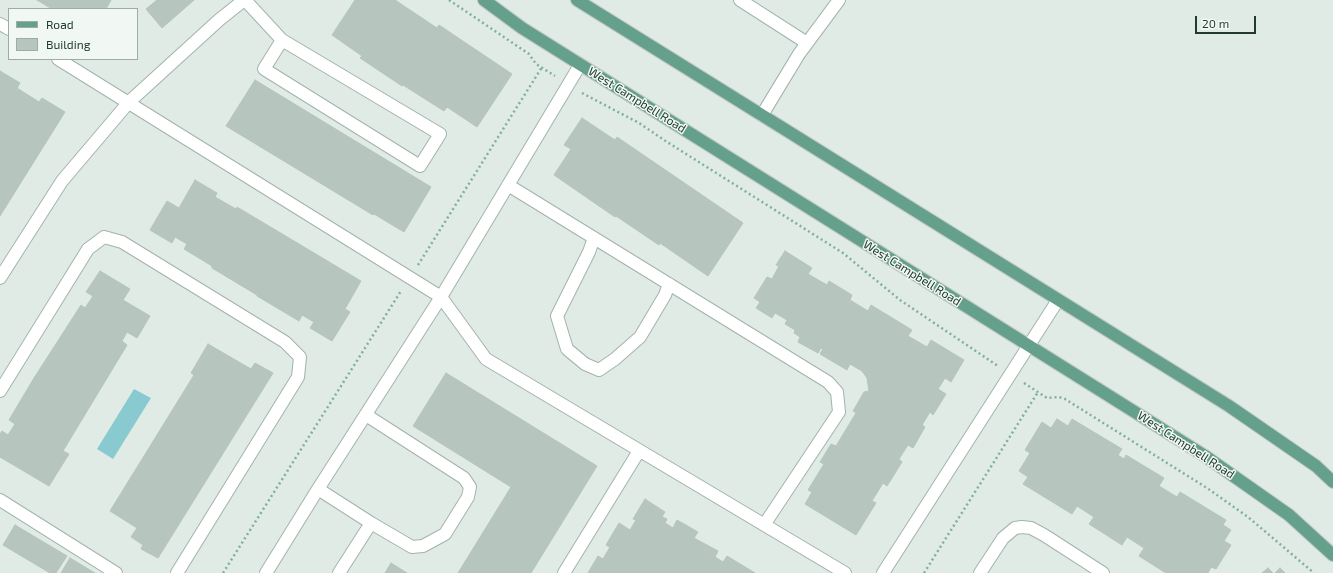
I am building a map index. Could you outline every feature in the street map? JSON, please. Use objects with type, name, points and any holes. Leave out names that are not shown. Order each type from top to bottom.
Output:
[{"type":"main road","name":"West Campbell Road","points":[[484,0],[522,28],[580,65],[1205,456],[1289,515],[1333,555]]},
{"type":"main road","points":[[577,0],[1229,406],[1316,466],[1333,482]]},
{"type":"street","points":[[0,278],[62,180],[129,102],[220,20],[245,0],[282,40],[440,134],[420,166],[264,69],[282,40]]},
{"type":"street","points":[[740,0],[807,43]]},
{"type":"street","points":[[762,115],[799,54],[839,0]]},
{"type":"street","points":[[60,60],[441,297],[486,359],[845,573]]},
{"type":"street","points":[[266,573],[441,297],[580,65]]},
{"type":"street","points":[[508,185],[828,382],[837,392],[839,412],[764,525]]},
{"type":"street","points":[[0,391],[88,249],[104,237],[122,242],[129,246],[285,342],[300,358],[298,377],[177,573]]},
{"type":"street","points":[[594,238],[558,316],[567,349],[585,364],[599,370],[615,359],[640,337],[665,295],[669,284]]},
{"type":"street","points":[[883,573],[1058,300]]},
{"type":"street","points":[[318,489],[371,523],[412,546],[423,546],[445,534],[468,497],[470,487],[464,478],[366,414]]},
{"type":"street","points":[[564,573],[639,451]]},
{"type":"street","points":[[0,500],[116,573]]},
{"type":"street","points":[[339,573],[371,523]]},
{"type":"street","points":[[985,571],[1002,538],[1015,528],[1022,526],[1031,528],[1044,535],[1103,573]]},
{"type":"path","points":[[449,0],[529,54],[536,64],[557,78]]},
{"type":"path","points":[[418,264],[542,67]]},
{"type":"path","points":[[586,96],[639,123],[677,149],[843,253],[900,300],[987,359]]},
{"type":"path","points":[[223,573],[405,284]]},
{"type":"path","points":[[1029,386],[1047,398],[1059,397],[1065,399],[1207,488],[1248,517],[1314,573]]},
{"type":"path","points":[[924,573],[1038,392]]},
{"type":"water","points":[[134,389],[151,398],[113,459],[97,449]]},
{"type":"building","points":[[37,0],[111,0],[107,8],[50,8]]},
{"type":"building","points":[[157,0],[194,0],[162,28],[146,9]]},
{"type":"building","points":[[355,0],[395,0],[437,28],[439,25],[512,74],[477,127],[447,107],[444,111],[403,85],[402,86],[360,58],[362,56],[332,35]]},
{"type":"building","points":[[0,71],[20,83],[17,88],[39,102],[42,98],[65,112],[0,216]]},
{"type":"building","points":[[255,80],[431,187],[404,232],[374,214],[373,215],[226,126]]},
{"type":"building","points":[[582,118],[615,140],[617,137],[743,223],[708,276],[660,243],[659,245],[616,216],[615,217],[554,175],[571,149],[564,145]]},
{"type":"building","points":[[195,180],[217,193],[215,197],[236,209],[237,207],[361,281],[345,309],[350,312],[332,341],[310,328],[314,322],[302,315],[299,321],[212,268],[212,266],[184,249],[187,244],[175,237],[172,243],[150,230],[167,201],[179,208]]},
{"type":"building","points":[[785,251],[812,268],[808,274],[827,285],[829,281],[852,295],[850,300],[868,311],[871,305],[912,330],[908,336],[927,347],[931,340],[964,360],[951,382],[945,378],[938,389],[946,394],[933,415],[930,412],[922,425],[925,427],[913,448],[908,445],[899,459],[902,462],[887,486],[883,483],[872,501],[876,503],[856,535],[805,504],[812,492],[808,490],[824,464],[820,462],[831,444],[836,446],[856,413],[853,411],[864,392],[869,391],[867,378],[862,371],[850,364],[847,370],[820,354],[823,349],[821,348],[818,353],[798,342],[800,337],[794,333],[795,330],[785,324],[787,320],[775,313],[772,318],[756,308],[760,302],[754,298],[767,277],[772,279],[779,266],[776,265]]},
{"type":"building","points":[[100,271],[130,289],[123,300],[150,316],[137,338],[127,332],[122,341],[127,345],[63,451],[69,454],[49,486],[0,457],[0,434],[2,431],[8,435],[15,424],[9,420],[81,305],[85,308],[93,296],[86,292]]},
{"type":"building","points":[[208,344],[251,369],[255,363],[273,373],[158,558],[141,549],[143,545],[131,537],[137,528],[110,511],[194,375],[191,373]]},
{"type":"building","points":[[446,373],[597,466],[531,573],[458,573],[511,487],[413,426]]},
{"type":"building","points":[[1057,419],[1068,426],[1072,419],[1122,449],[1118,455],[1124,459],[1126,455],[1164,478],[1159,486],[1177,497],[1180,492],[1226,520],[1223,525],[1231,530],[1224,541],[1231,545],[1216,569],[1211,567],[1208,573],[1166,573],[1139,556],[1144,548],[1127,537],[1122,545],[1089,524],[1094,517],[1077,506],[1072,514],[1023,484],[1028,477],[1019,471],[1030,453],[1025,450],[1042,422],[1051,428]]},
{"type":"building","points":[[645,499],[665,512],[662,517],[667,519],[665,523],[673,528],[677,520],[698,532],[694,538],[718,551],[715,557],[723,562],[727,556],[755,573],[588,573],[598,556],[603,559],[610,547],[606,545],[619,523],[630,530],[636,520],[633,519]]},
{"type":"building","points":[[15,525],[67,556],[56,573],[50,573],[3,545]]},
{"type":"building","points":[[70,558],[95,573],[61,573]]},
{"type":"building","points":[[391,563],[407,573],[385,573]]},
{"type":"building","points":[[1268,568],[1273,573],[1262,573]]},
{"type":"building","points":[[1280,568],[1285,573],[1275,573]]}]
